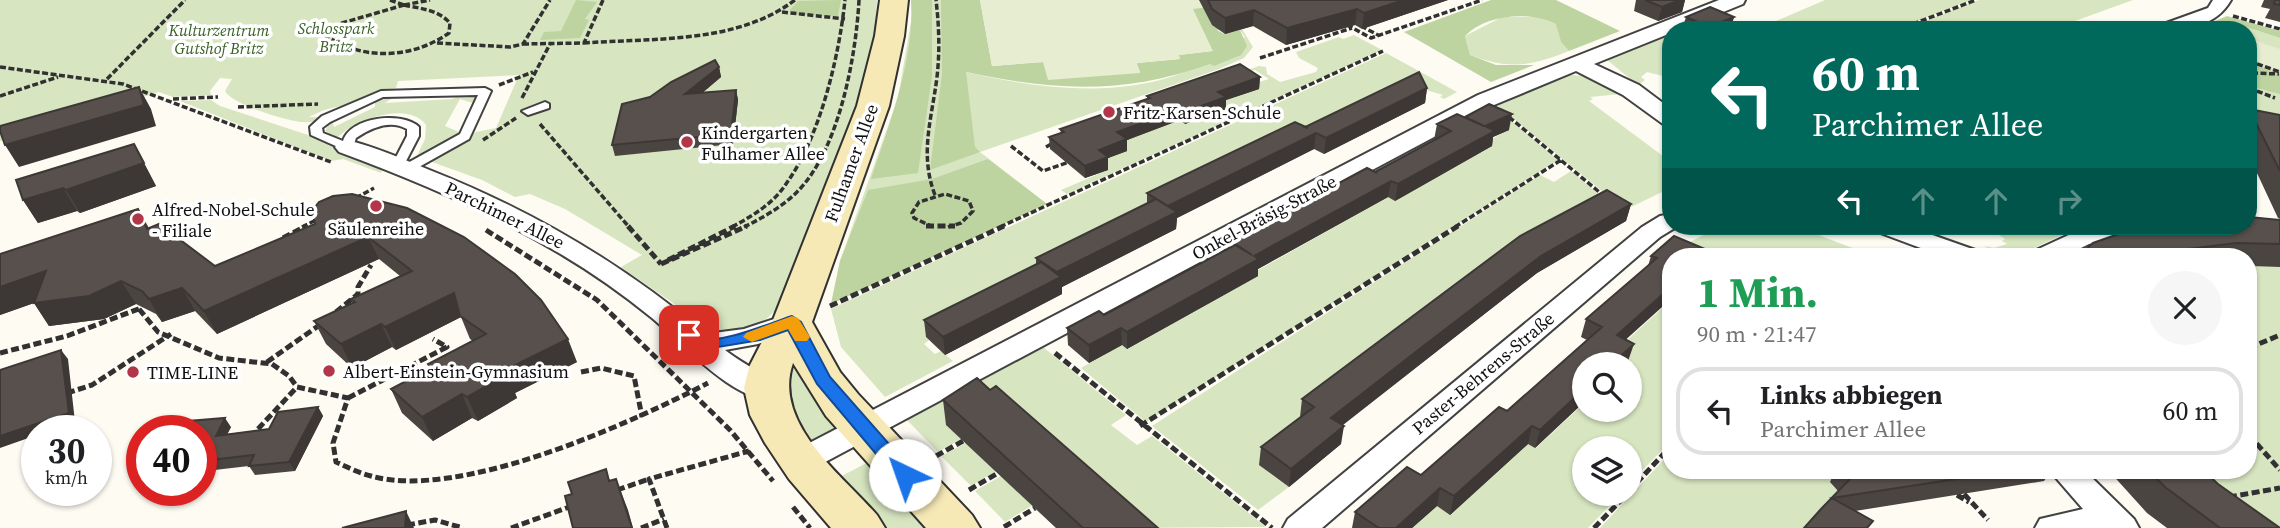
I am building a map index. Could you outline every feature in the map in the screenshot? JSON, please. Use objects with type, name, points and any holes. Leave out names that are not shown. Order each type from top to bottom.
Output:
[{"type":"street","name":"Fulhamer Allee","points":[[809,315],[883,66],[894,0]]},
{"type":"street","name":"Onkel-Bräsig-Straße","points":[[1684,21],[1736,0]]},
{"type":"street","points":[[2185,21],[2218,6]]},
{"type":"street","name":"Onkel-Bräsig-Straße","points":[[786,468],[1486,100],[1662,30]]},
{"type":"street","points":[[1577,64],[1662,102]]},
{"type":"street","points":[[1631,90],[1662,112]]},
{"type":"street","name":"Parchimer Allee","points":[[344,156],[402,167],[523,220],[578,251],[654,306],[728,371],[766,391]]},
{"type":"street","name":"Paster-Behrens-Straße","points":[[1300,528],[1660,227]]},
{"type":"street","points":[[1909,235],[1945,248]]},
{"type":"street","points":[[1935,235],[1955,248]]},
{"type":"street","points":[[2061,248],[2082,238],[2097,235]]},
{"type":"street","points":[[700,344],[748,338],[809,315]]},
{"type":"street","points":[[809,315],[773,355],[766,391],[778,428],[786,468],[860,528]]},
{"type":"street","points":[[809,315],[823,380],[862,427],[962,509]]},
{"type":"street","points":[[2074,479],[2116,523]]},
{"type":"street","points":[[2052,528],[2116,523]]},
{"type":"lane","name":"Parchimer Allee","points":[[344,156],[317,135],[316,127],[326,119],[377,95],[485,90]]},
{"type":"lane","points":[[402,167],[465,136],[485,90]]},
{"type":"lane","points":[[528,111],[545,106]]},
{"type":"lane","points":[[344,156],[350,136],[367,126],[392,121],[408,123],[413,127],[413,136],[402,167]]},
{"type":"path","points":[[106,79],[141,48],[185,0]]},
{"type":"path","points":[[390,0],[428,9],[448,19],[451,28],[449,33],[433,43]]},
{"type":"path","points":[[408,5],[412,0]]},
{"type":"path","points":[[430,0],[341,23],[327,30],[326,35],[341,45],[367,52],[399,51],[433,43],[474,42],[510,47],[523,44],[584,43],[726,29],[760,21],[782,12],[795,0]]},
{"type":"path","points":[[523,44],[550,0]]},
{"type":"path","points":[[584,43],[603,0]]},
{"type":"path","points":[[661,264],[764,207],[790,181],[823,102],[845,19],[845,0]]},
{"type":"path","points":[[661,264],[763,216],[792,197],[811,176],[843,96],[857,35],[859,0]]},
{"type":"path","points":[[935,195],[926,176],[923,161],[937,75],[936,0]]},
{"type":"path","points":[[1346,24],[1371,38],[1482,0]]},
{"type":"path","points":[[1921,21],[1976,0]]},
{"type":"path","points":[[1453,2],[1462,7]]},
{"type":"path","points":[[2218,6],[2280,29]]},
{"type":"path","points":[[782,12],[845,19]]},
{"type":"path","points":[[1346,18],[1379,35]]},
{"type":"path","points":[[1260,58],[1353,28]]},
{"type":"path","points":[[550,44],[533,72],[522,97],[523,105],[661,264]]},
{"type":"path","points":[[809,315],[1383,51]]},
{"type":"path","points":[[2257,64],[2280,73]]},
{"type":"path","points":[[0,67],[106,79],[344,156]]},
{"type":"path","points":[[485,90],[533,72]]},
{"type":"path","points":[[2257,73],[2280,73]]},
{"type":"path","points":[[0,96],[62,76]]},
{"type":"path","points":[[128,94],[141,89]]},
{"type":"path","points":[[2257,91],[2274,98]]},
{"type":"path","points":[[168,100],[218,97]]},
{"type":"path","points":[[238,107],[328,102]]},
{"type":"path","points":[[1508,116],[1612,203]]},
{"type":"path","points":[[1046,146],[1058,141]]},
{"type":"path","points":[[1011,146],[1043,172],[1073,160]]},
{"type":"path","points":[[1143,425],[1561,160]]},
{"type":"path","points":[[354,200],[374,188]]},
{"type":"path","points":[[935,195],[962,197],[969,201],[972,211],[955,225],[935,228],[918,223],[914,218],[914,207],[935,195]]},
{"type":"path","points":[[272,244],[321,217]]},
{"type":"path","points":[[474,224],[597,300],[693,391],[748,451],[786,468]]},
{"type":"path","points":[[1673,235],[1695,248]]},
{"type":"path","points":[[358,294],[358,287],[371,265]]},
{"type":"path","points":[[268,362],[358,294],[372,291]]},
{"type":"path","points":[[0,353],[67,336],[148,305]]},
{"type":"path","points":[[139,309],[158,332],[172,334],[219,358],[268,362],[290,374],[297,387],[348,398],[447,347]]},
{"type":"path","points":[[55,396],[92,385],[172,334]]},
{"type":"path","points":[[2257,345],[2280,335]]},
{"type":"path","points":[[1036,337],[1272,528]]},
{"type":"path","points":[[433,339],[455,352]]},
{"type":"path","points":[[581,372],[597,368],[615,369],[634,376],[642,417]]},
{"type":"path","points":[[258,429],[297,387]]},
{"type":"path","points":[[348,398],[333,443],[336,462],[352,473],[374,478],[444,476],[520,463],[560,451],[642,417],[683,396]]},
{"type":"path","points":[[936,456],[963,441]]},
{"type":"path","points":[[2257,444],[2280,470]]},
{"type":"path","points":[[611,492],[748,451]]},
{"type":"path","points":[[1642,477],[1662,456]]},
{"type":"path","points":[[962,509],[998,473]]},
{"type":"path","points":[[649,479],[667,528]]},
{"type":"path","points":[[2217,499],[2280,488]]},
{"type":"path","points":[[1961,495],[1988,520]]},
{"type":"path","points":[[511,528],[586,501]]},
{"type":"path","points":[[1594,528],[1615,506]]},
{"type":"path","points":[[1004,527],[1035,508]]},
{"type":"path","points":[[394,528],[436,519],[451,521],[463,528]]},
{"type":"path","points":[[641,528],[664,519]]},
{"type":"green space","points":[[0,0],[877,0],[874,61],[853,132],[777,309],[763,322],[745,330],[712,330],[621,267],[642,255],[565,209],[530,194],[515,197],[482,180],[432,162],[435,157],[476,132],[496,128],[519,75],[398,81],[396,88],[321,111],[309,117],[324,117],[306,122],[273,115],[237,101],[225,91],[232,79],[220,78],[210,91],[211,95],[173,97],[159,92],[0,141]]},
{"type":"green space","points":[[576,0],[597,2],[585,19],[589,20],[580,38],[540,40],[544,32],[561,31]]},
{"type":"green space","points":[[841,0],[838,16],[798,15],[789,11],[798,1]]},
{"type":"green space","points":[[911,0],[957,0],[965,72],[1043,86],[1123,87],[1174,76],[1245,37],[1240,30],[1242,29],[1253,47],[1244,58],[1219,69],[980,152],[1047,204],[831,304],[840,261],[898,98],[912,16]]},
{"type":"green space","points":[[911,0],[932,0],[932,76],[918,173],[871,179],[905,68]]},
{"type":"green space","points":[[941,0],[980,0],[992,66],[1043,62],[1140,72],[1136,63],[1180,59],[1178,55],[1212,51],[1192,8],[1216,6],[1232,25],[1217,30],[1224,34],[1240,30],[1247,46],[1241,55],[1214,66],[1210,64],[1148,81],[1118,85],[1059,86],[966,72],[975,147],[980,152],[930,170],[942,74]]},
{"type":"green space","name":"Fritz-Karsen-Schule","points":[[980,0],[1199,0],[1216,6],[1193,9],[1213,51],[1179,55],[1180,59],[1137,63],[1140,73],[1048,80],[1043,62],[992,66]]},
{"type":"green space","points":[[1491,0],[1556,0],[1620,31],[1569,51],[1561,42],[1556,24],[1546,20],[1522,16],[1485,23],[1465,36],[1470,55],[1496,65],[1534,65],[1491,82],[1404,32]]},
{"type":"green space","points":[[1825,0],[1972,0],[1917,21],[1776,21]]},
{"type":"green space","points":[[1979,0],[2133,0],[2075,21],[1924,21]]},
{"type":"green space","points":[[2227,16],[2245,21],[2215,21]]},
{"type":"green space","points":[[1502,17],[1543,17],[1557,24],[1561,42],[1569,51],[1520,64],[1497,63],[1470,55],[1465,36]]},
{"type":"green space","points":[[2257,24],[2280,31],[2280,38],[2257,31]]},
{"type":"green space","points":[[2257,31],[2280,38],[2280,116],[2257,112]]},
{"type":"green space","points":[[1354,35],[1382,50],[1067,194],[1061,190],[1108,170],[1093,157],[1116,143],[1179,120],[1185,124],[1225,109],[1216,103],[1258,89],[1253,84],[1269,79],[1255,70],[1230,76],[1259,66],[1266,67],[1267,74],[1280,82],[1316,72],[1318,68],[1299,58],[1296,52],[1339,37],[1343,39]]},
{"type":"green space","points":[[1662,37],[1662,76],[1647,72],[1641,77],[1645,80],[1638,85],[1607,60]]},
{"type":"green space","points":[[2257,41],[2280,49],[2280,71],[2257,62]]},
{"type":"green space","points":[[1386,53],[1457,92],[1444,99],[1440,97],[1443,95],[1423,89],[926,337],[929,340],[924,344],[935,354],[941,351],[953,361],[885,397],[841,347],[831,309]]},
{"type":"green space","points":[[2257,66],[2280,74],[2280,94],[2257,88]]},
{"type":"green space","points":[[1570,75],[1588,76],[1620,94],[1590,97],[1593,99],[1589,101],[1662,155],[1662,192],[1625,210],[1497,105]]},
{"type":"green space","points":[[479,92],[477,101],[473,103],[460,99],[445,126],[459,132],[457,136],[420,156],[417,156],[425,139],[426,125],[407,114],[394,113],[368,119],[337,138],[325,131],[332,120],[334,127],[375,107],[375,99],[397,95],[385,103],[452,99],[466,93]]},
{"type":"green space","points":[[211,100],[220,106],[308,135],[382,169],[381,173],[343,159],[331,161],[180,101]]},
{"type":"green space","points":[[1503,114],[1558,160],[1146,422],[1081,368],[1121,345],[1128,349],[1257,276],[1253,273],[1388,197],[1396,200],[1491,147],[1485,143],[1508,130]]},
{"type":"green space","points":[[988,159],[1047,204],[831,304],[840,261],[868,190],[932,179]]},
{"type":"green space","points":[[1571,171],[1620,212],[1300,417],[1267,471],[1289,487],[1258,510],[1152,426],[1540,175],[1554,182]]},
{"type":"green space","points":[[1703,235],[1819,235],[1852,248],[1692,248],[1684,245]]},
{"type":"green space","points":[[1999,235],[2061,235],[2034,248],[1994,248],[2007,244],[2002,241],[2005,239]]},
{"type":"green space","points":[[2257,266],[2280,267],[2280,528],[2178,479],[2257,479]]},
{"type":"green space","points":[[1662,308],[1662,450],[1642,471],[1642,436],[1572,436],[1572,506],[1609,506],[1588,528],[1412,528],[1437,506],[1451,514],[1527,443],[1536,448],[1572,414],[1572,422],[1642,422],[1642,352],[1614,352]]},
{"type":"green space","points":[[1043,347],[1126,415],[1111,425],[1137,445],[1152,436],[1266,527],[1123,528],[947,425],[961,439],[938,452],[907,420]]},
{"type":"green space","points":[[789,351],[840,427],[815,441],[808,440],[788,413]]},
{"type":"green space","points":[[966,443],[996,471],[971,486],[941,456]]},
{"type":"green space","points":[[874,459],[938,528],[883,528],[840,477]]},
{"type":"green space","points":[[1662,462],[1662,479],[1850,479],[1831,482],[1855,511],[1812,528],[1600,528],[1621,506],[1642,506],[1642,483]]},
{"type":"green space","points":[[1001,476],[1033,505],[1005,522],[975,491]]},
{"type":"building","points":[[1208,0],[1404,0],[1364,13],[1357,9],[1287,28],[1254,10],[1225,18],[1212,9]]},
{"type":"building","points":[[1645,0],[1680,0],[1662,7]]},
{"type":"building","points":[[1710,7],[1734,17],[1724,21],[1695,21],[1686,17]]},
{"type":"building","points":[[715,60],[719,67],[685,94],[736,90],[731,134],[612,145],[622,104],[650,97],[671,82]]},
{"type":"building","points":[[1240,64],[1260,77],[1218,92],[1226,97],[1185,112],[1180,109],[1117,132],[1127,139],[1099,150],[1108,157],[1085,166],[1049,137],[1064,132],[1060,129]]},
{"type":"building","points":[[1419,72],[1427,88],[1326,138],[1316,133],[1168,206],[1147,193],[1295,122],[1305,127]]},
{"type":"building","points":[[139,87],[144,105],[5,145],[0,126]]},
{"type":"building","points":[[1489,104],[1512,114],[1485,126],[1495,131],[1398,184],[1391,181],[1254,256],[1259,259],[1127,332],[1121,328],[1089,345],[1067,328],[1099,311],[1104,315],[1235,245],[1252,255],[1231,241],[1367,168],[1375,172],[1451,131],[1437,124],[1457,114],[1484,126],[1465,117]]},
{"type":"building","points":[[2257,111],[2280,115],[2280,171],[2257,125]]},
{"type":"building","points":[[134,144],[144,163],[66,190],[63,188],[23,200],[16,180]]},
{"type":"building","points":[[1607,190],[1631,204],[1541,256],[1331,418],[1344,426],[1291,469],[1261,447],[1314,407],[1302,399],[1520,236]]},
{"type":"building","points":[[352,194],[407,208],[464,237],[515,274],[541,300],[568,339],[503,371],[507,374],[467,397],[462,394],[422,417],[391,389],[431,368],[428,364],[486,334],[460,316],[454,293],[385,327],[381,324],[341,344],[314,321],[355,302],[351,299],[412,271],[368,237],[204,311],[182,288],[149,299],[142,291],[121,281],[89,296],[34,303],[46,271],[0,287],[0,254],[138,209],[147,229],[159,224],[215,266],[315,224],[312,211],[319,202],[333,196]]},
{"type":"building","points":[[1156,199],[1177,212],[1057,272],[1036,258]]},
{"type":"building","points":[[2257,218],[2280,220],[2280,244],[2236,243],[2197,248],[2087,248],[2093,243],[2116,235],[2257,235]]},
{"type":"building","points":[[1674,236],[1703,248],[1662,248],[1662,295],[1617,335],[1634,344],[1625,352],[1574,352],[1602,327],[1586,319],[1657,258],[1651,256]]},
{"type":"building","points":[[1041,262],[1061,277],[943,337],[924,320]]},
{"type":"building","points":[[61,350],[69,413],[21,415],[21,429],[0,436],[0,370]]},
{"type":"building","points":[[1572,354],[1572,400],[1540,430],[1532,426],[1454,496],[1440,488],[1396,528],[1379,528],[1355,512],[1407,467],[1421,475],[1499,407],[1507,411]]},
{"type":"building","points":[[977,378],[990,390],[996,386],[1158,528],[1083,528],[943,400]]},
{"type":"building","points":[[318,407],[289,462],[249,466],[254,455],[217,459],[217,436],[269,429],[278,412]]},
{"type":"building","points":[[225,418],[217,434],[217,419]]},
{"type":"building","points":[[606,469],[609,481],[616,479],[632,528],[573,528],[565,496],[572,494],[568,482]]},
{"type":"building","points":[[1850,479],[1956,479],[1832,498],[1873,521],[1867,528],[1804,528],[1821,509]]},
{"type":"building","points":[[2157,479],[2213,479],[2280,528],[2220,528]]},
{"type":"building","points":[[406,511],[405,528],[342,528]]},
{"type":"slow traffic","points":[[752,337],[792,322],[801,337]]},
{"type":"place","name":"Fritz-Karsen-Schule","points":[[1109,112]]},
{"type":"place","name":"Kindergarten Fulhamer Allee","points":[[687,142]]},
{"type":"place","name":"Säulenreihe","points":[[376,206]]},
{"type":"place","name":"Alfred-Nobel-Schule - Filiale","points":[[138,219]]},
{"type":"place","name":"Albert-Einstein-Gymnasium","points":[[329,371]]},
{"type":"place","name":"TIME-LINE","points":[[133,372]]},
{"type":"route","points":[[689,335],[700,344],[724,342],[748,338],[792,322],[823,380],[905,475]]},
{"type":"park label","name":"Schlosspark Britz","points":[[336,37]]},
{"type":"park label","name":"Kulturzentrum Gutshof Britz","points":[[219,39]]}]
